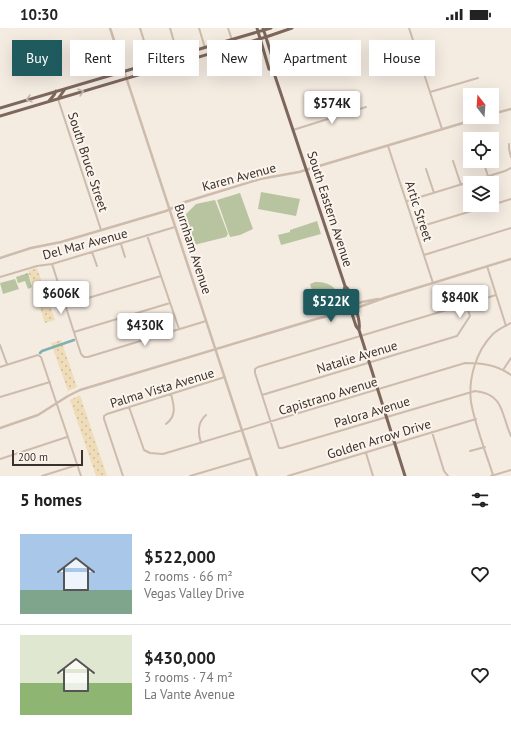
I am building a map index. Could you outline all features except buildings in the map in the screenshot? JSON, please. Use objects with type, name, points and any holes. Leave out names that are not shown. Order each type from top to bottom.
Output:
[{"type":"main road","name":"South Eastern Avenue","points":[[257,28],[270,69]]},
{"type":"main road","points":[[232,40],[271,28]]},
{"type":"main road","points":[[199,57],[266,38],[292,28]]},
{"type":"main road","name":"South Eastern Avenue","points":[[264,29],[270,50]]},
{"type":"main road","points":[[199,50],[206,48]]},
{"type":"main road","points":[[0,108],[110,76]]},
{"type":"main road","points":[[0,116],[136,76]]},
{"type":"main road","name":"South Eastern Avenue","points":[[275,76],[345,286],[344,290],[370,363],[405,476]]},
{"type":"main road","points":[[58,99],[65,89]]},
{"type":"main road","points":[[48,102],[56,92]]},
{"type":"main road","name":"South Eastern Avenue","points":[[345,286],[349,288],[360,325],[359,330]]},
{"type":"street","name":"Burnham Avenue","points":[[110,28],[114,40]]},
{"type":"street","points":[[140,28],[144,40]]},
{"type":"street","points":[[170,28],[173,40]]},
{"type":"street","points":[[199,28],[206,48]]},
{"type":"street","points":[[228,28],[232,40]]},
{"type":"street","points":[[409,28],[442,129]]},
{"type":"street","name":"Burnham Avenue","points":[[125,76],[257,476]]},
{"type":"street","points":[[430,92],[478,78]]},
{"type":"street","name":"South Bruce Street","points":[[58,99],[101,230]]},
{"type":"street","points":[[293,130],[366,107]]},
{"type":"street","points":[[499,112],[511,109]]},
{"type":"street","name":"Karen Avenue","points":[[0,258],[31,248],[61,242],[166,211],[185,202],[260,179],[306,170],[463,123]]},
{"type":"street","points":[[509,144],[511,157]]},
{"type":"street","name":"Artic Street","points":[[388,146],[433,282]]},
{"type":"street","points":[[407,202],[461,185],[453,161]]},
{"type":"street","points":[[485,168],[488,176],[511,168]]},
{"type":"street","points":[[426,169],[434,193]]},
{"type":"street","points":[[499,203],[511,199]]},
{"type":"street","points":[[416,228],[468,212]]},
{"type":"street","name":"Del Mar Avenue","points":[[0,277],[37,266],[52,264],[175,227]]},
{"type":"street","points":[[424,255],[511,228]]},
{"type":"street","points":[[148,235],[179,329]]},
{"type":"street","points":[[121,244],[125,257]]},
{"type":"street","points":[[92,252],[97,266]]},
{"type":"street","points":[[0,428],[38,415],[80,390],[316,319],[511,258]]},
{"type":"street","points":[[52,264],[81,354],[84,357],[206,321]]},
{"type":"street","points":[[487,266],[506,326]]},
{"type":"street","points":[[65,305],[161,276]]},
{"type":"street","points":[[270,422],[255,369],[258,367],[496,295]]},
{"type":"street","points":[[74,332],[170,303]]},
{"type":"street","name":"Natalie Avenue","points":[[262,395],[457,336],[470,316],[466,304]]},
{"type":"street","points":[[511,323],[493,334],[483,347],[476,363],[470,392],[471,403],[492,476],[511,470]]},
{"type":"street","points":[[0,345],[7,365]]},
{"type":"street","points":[[0,367],[40,356],[81,476]]},
{"type":"street","points":[[503,370],[511,358]]},
{"type":"street","name":"Capistrano Avenue","points":[[129,407],[144,450],[150,453],[163,454],[465,363],[488,364],[511,375]]},
{"type":"street","name":"Palma Vista Avenue","points":[[123,476],[104,416],[225,378]]},
{"type":"street","points":[[0,397],[50,382]]},
{"type":"street","points":[[470,392],[484,392],[496,400],[503,411],[511,436]]},
{"type":"street","name":"Palora Avenue","points":[[270,422],[279,448],[282,448],[470,392]]},
{"type":"street","points":[[166,424],[169,422],[175,407],[171,394]]},
{"type":"street","points":[[201,443],[199,428],[203,418],[206,415]]},
{"type":"street","name":"Golden Arrow Drive","points":[[288,476],[476,419]]},
{"type":"street","points":[[432,432],[444,471],[448,476]]},
{"type":"street","points":[[0,459],[68,437]]},
{"type":"street","points":[[470,451],[484,447]]},
{"type":"street","points":[[366,452],[373,476]]},
{"type":"street","points":[[190,476],[251,458]]},
{"type":"street","points":[[42,476],[78,465]]},
{"type":"green space","points":[[261,192],[300,199],[296,216],[258,209]]},
{"type":"green space","points":[[240,193],[253,229],[240,235],[230,237],[217,200]]},
{"type":"green space","points":[[215,200],[228,234],[226,237],[190,246],[184,230],[185,215],[196,204]]},
{"type":"green space","points":[[317,221],[321,234],[281,245],[278,235],[290,232],[290,230]]},
{"type":"green space","points":[[28,273],[32,287],[28,289],[25,281],[18,283],[16,277]]},
{"type":"green space","points":[[15,279],[19,289],[3,294],[0,283]]},
{"type":"green space","points":[[315,282],[328,284],[334,288],[341,300],[318,307],[310,284]]},
{"type":"sand","points":[[37,268],[55,320],[45,323],[28,271]]},
{"type":"sand","points":[[61,340],[77,387],[68,391],[51,343]]},
{"type":"sand","points":[[80,395],[107,476],[96,476],[70,400]]},
{"type":"waterway","points":[[40,353],[74,340]]}]
